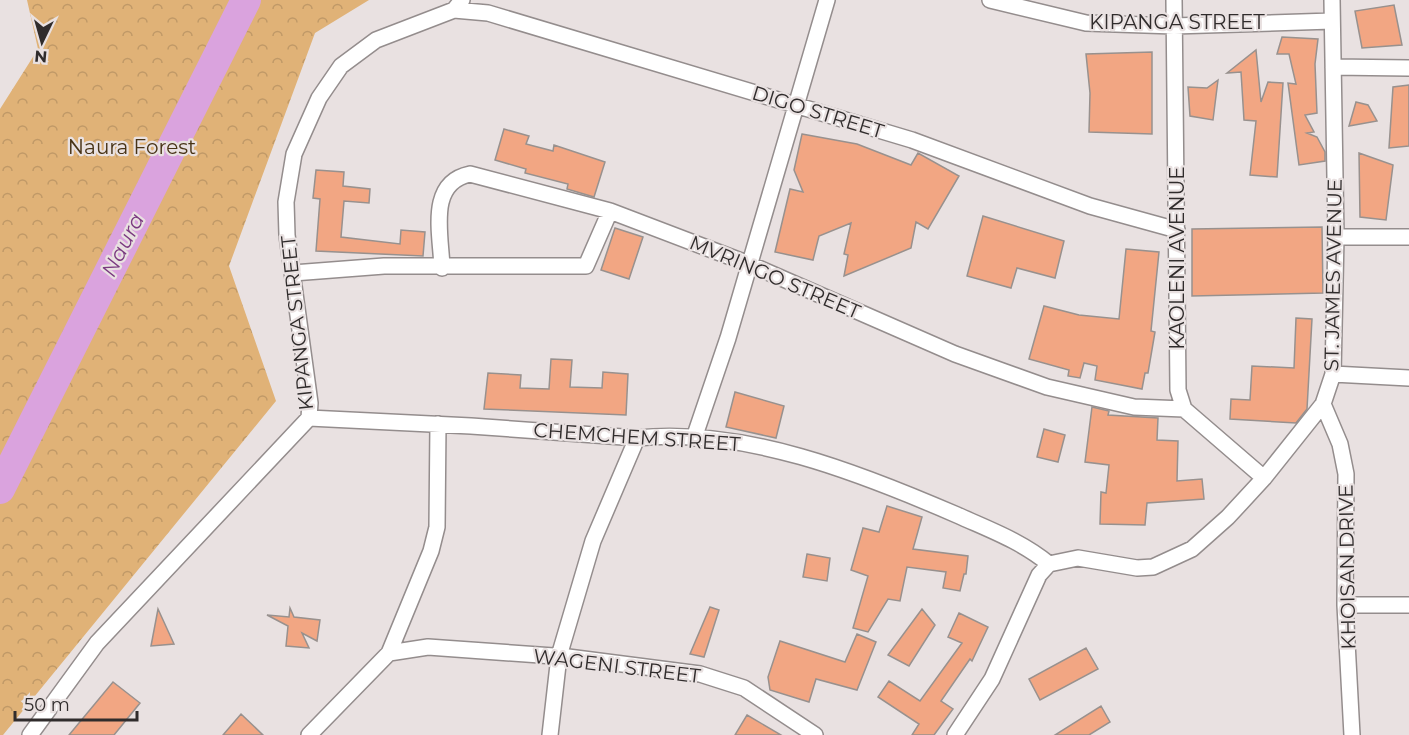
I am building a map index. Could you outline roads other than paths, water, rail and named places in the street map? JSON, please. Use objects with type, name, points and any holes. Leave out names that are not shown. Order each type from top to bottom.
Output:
[{"type":"street","points":[[694,438],[728,338],[827,0]]},
{"type":"street","name":"KIPANGA STREET","points":[[990,0],[1086,23],[1174,26],[1332,21]]},
{"type":"street","name":"KAOLENI AVENUE","points":[[1174,0],[1178,390],[1184,409]]},
{"type":"street","name":"ST. JAMES AVENUE","points":[[1049,564],[1078,558],[1137,568],[1167,562],[1192,549],[1228,517],[1264,478],[1323,404],[1334,374],[1336,237],[1332,0]]},
{"type":"street","name":"DIGO STREET","points":[[458,5],[912,140],[1090,206],[1177,230]]},
{"type":"street","name":"KIPANGA STREET","points":[[30,735],[97,643],[309,418],[310,403],[286,202],[294,154],[319,98],[340,66],[376,40],[458,5]]},
{"type":"street","points":[[1333,67],[1409,68]]},
{"type":"street","name":"MVRINGO STREET","points":[[442,268],[439,210],[447,185],[457,177],[470,174],[610,211],[749,264],[955,354],[1047,387],[1134,407],[1184,409]]},
{"type":"street","points":[[293,273],[384,266],[442,268],[586,266],[610,211]]},
{"type":"street","points":[[1336,237],[1409,237]]},
{"type":"street","points":[[1334,374],[1409,378]]},
{"type":"street","name":"KHOISAN DRIVE","points":[[1323,404],[1340,444],[1346,474],[1345,605],[1352,735]]},
{"type":"street","points":[[1184,409],[1264,478]]},
{"type":"street","name":"CHEMCHEM STREET","points":[[309,418],[738,442],[792,456],[900,490],[1028,546],[1049,564]]},
{"type":"street","points":[[309,735],[396,651],[431,551],[437,527],[438,424]]},
{"type":"street","points":[[550,735],[560,656],[594,541],[637,438]]},
{"type":"street","points":[[955,735],[992,679],[1038,575],[1049,564]]},
{"type":"street","points":[[1345,605],[1409,605]]},
{"type":"street","name":"WAGENI STREET","points":[[396,651],[428,647],[560,656],[700,674],[744,688],[794,718],[815,735]]},
{"type":"waterway","name":"Naura","points":[[0,489],[246,0]]},
{"type":"park label","name":"Naura Forest","points":[[132,147]]}]
